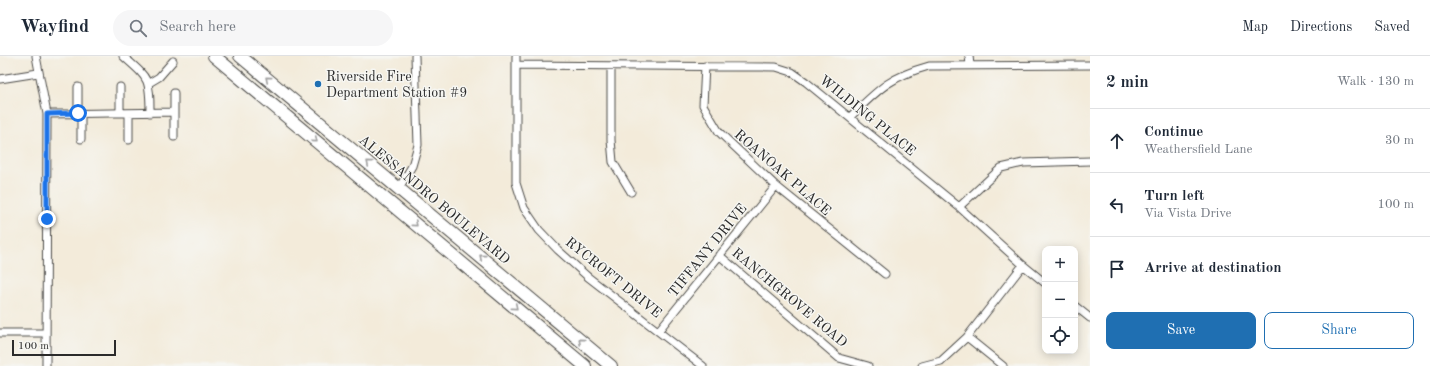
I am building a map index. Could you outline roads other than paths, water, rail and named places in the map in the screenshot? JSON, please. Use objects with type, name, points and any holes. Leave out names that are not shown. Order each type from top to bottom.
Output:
[{"type":"main road","points":[[214,56],[585,366]]},
{"type":"main road","name":"ALESSANDRO BOULEVARD","points":[[240,56],[611,366]]},
{"type":"street","points":[[36,56],[38,73],[44,92],[47,114],[46,366]]},
{"type":"street","points":[[123,56],[142,73],[149,84],[150,113]]},
{"type":"street","points":[[399,188],[412,166],[418,145],[415,56]]},
{"type":"street","name":"RYCROFT DRIVE","points":[[516,56],[516,184],[524,208],[539,230],[558,250],[588,277],[659,330],[702,366]]},
{"type":"street","points":[[969,56],[970,65]]},
{"type":"street","points":[[149,84],[160,77],[173,61]]},
{"type":"street","name":"WILDING PLACE","points":[[516,65],[776,67],[792,72],[850,117],[959,207],[1044,282]]},
{"type":"street","points":[[850,117],[884,84],[908,72],[928,66],[1090,65]]},
{"type":"street","points":[[611,66],[611,140],[613,162],[631,192]]},
{"type":"street","name":"ROANOAK PLACE","points":[[704,66],[703,105],[719,132],[776,186],[885,274]]},
{"type":"street","points":[[0,79],[38,73]]},
{"type":"street","points":[[78,87],[81,139]]},
{"type":"street","points":[[120,87],[120,113]]},
{"type":"street","points":[[174,93],[174,137]]},
{"type":"street","points":[[47,114],[174,112]]},
{"type":"street","points":[[128,113],[129,140]]},
{"type":"street","points":[[959,207],[1001,168],[1023,163],[1090,161]]},
{"type":"street","name":"TIFFANY DRIVE","points":[[659,330],[776,186]]},
{"type":"street","name":"RANCHGROVE ROAD","points":[[720,255],[839,358],[868,366]]},
{"type":"street","points":[[922,366],[941,361],[967,338],[1023,265]]},
{"type":"street","points":[[1078,308],[1090,318]]},
{"type":"street","points":[[0,333],[46,333]]},
{"type":"street","points":[[967,338],[1003,366]]},
{"type":"place","name":"Riverside Fire Department Station #9","points":[[318,84]]}]
